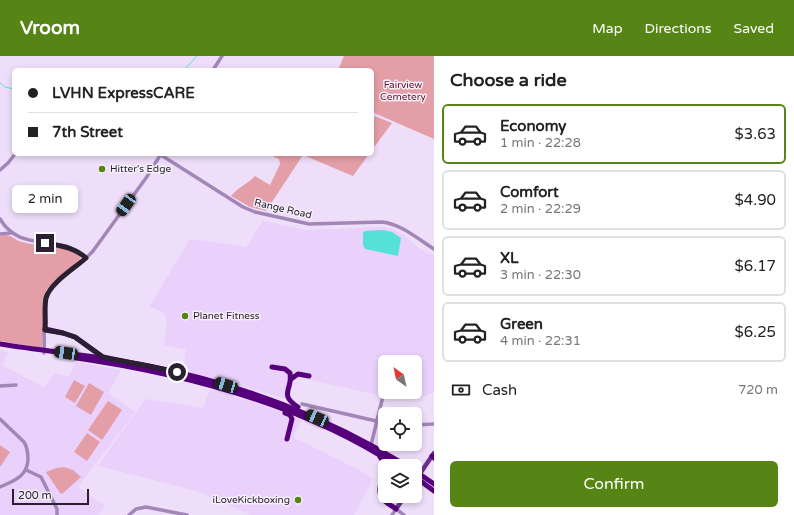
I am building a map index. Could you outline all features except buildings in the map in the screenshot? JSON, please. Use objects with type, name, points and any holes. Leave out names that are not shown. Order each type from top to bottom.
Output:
[{"type":"highway","points":[[45,330],[75,337],[99,355],[109,359]]},
{"type":"highway","points":[[0,344],[161,374],[233,392],[304,418],[353,441],[385,459]]},
{"type":"highway","points":[[0,347],[109,359],[157,368],[256,394],[303,412],[371,444],[396,459]]},
{"type":"highway","points":[[272,367],[287,370],[290,373],[287,395],[288,399],[303,412]]},
{"type":"highway","points":[[290,379],[298,374],[309,376]]},
{"type":"highway","points":[[273,406],[289,415],[291,418],[292,422],[287,439],[297,420],[304,418]]},
{"type":"highway","points":[[378,455],[383,460],[384,466],[380,495],[396,509]]},
{"type":"highway","points":[[422,479],[434,484]]},
{"type":"highway","points":[[422,481],[434,491]]},
{"type":"main road","points":[[422,469],[433,456]]},
{"type":"main road","points":[[396,509],[400,503]]},
{"type":"street","points":[[214,68],[222,56]]},
{"type":"street","points":[[0,170],[13,156]]},
{"type":"street","points":[[44,352],[46,301],[49,291],[57,282],[86,258],[146,178],[160,156]]},
{"type":"street","name":"Range Road","points":[[164,156],[249,210],[310,224],[382,222],[400,227],[434,249]]},
{"type":"street","points":[[0,219],[2,227],[23,239],[68,247],[77,251],[86,258]]},
{"type":"street","points":[[0,234],[12,233]]},
{"type":"street","points":[[0,392],[0,386],[16,385]]},
{"type":"street","points":[[371,444],[382,399]]},
{"type":"street","points":[[302,404],[376,421]]},
{"type":"street","points":[[0,419],[19,435],[26,445],[28,456],[26,470],[20,477],[0,487]]},
{"type":"street","points":[[422,425],[434,424]]},
{"type":"street","points":[[26,470],[40,477],[57,509],[57,515]]},
{"type":"street","points":[[129,515],[136,509],[143,507],[162,509],[187,515]]},
{"type":"street","points":[[160,515],[162,509]]},
{"type":"street","points":[[392,515],[396,509],[404,515]]},
{"type":"shaded area","points":[[263,221],[306,230],[383,227],[393,229],[423,251],[434,255],[434,392],[422,397],[422,355],[378,355],[378,395],[298,377],[294,381],[290,398],[291,400],[183,370],[186,350],[164,345],[167,325],[165,314],[150,306],[190,239],[246,247]]},
{"type":"shaded area","points":[[383,230],[392,232],[401,238],[398,256],[365,249],[363,245],[363,233],[365,231]]},
{"type":"shaded area","points":[[0,350],[8,352],[3,366],[44,387],[55,373],[69,377],[76,362],[121,370],[108,393],[135,412],[78,487],[105,506],[98,515],[0,515]]},
{"type":"shaded area","points":[[210,390],[256,403],[302,420],[294,435],[295,438],[359,470],[373,479],[354,515],[251,515],[197,491],[98,466],[145,399],[203,408]]},
{"type":"green space","name":"Fairview Cemetery","points":[[344,56],[434,56],[434,139],[374,113],[374,68],[339,68]]},
{"type":"green space","points":[[374,116],[392,123],[374,147]]},
{"type":"green space","points":[[302,156],[266,211],[250,207],[231,196],[255,176],[270,185],[280,164],[279,159],[274,157]]},
{"type":"green space","points":[[305,156],[368,156],[353,176]]},
{"type":"green space","points":[[5,235],[26,243],[61,247],[76,253],[81,258],[79,262],[46,290],[42,348],[0,341],[0,236]]},
{"type":"green space","points":[[74,380],[85,386],[75,403],[65,397]]},
{"type":"green space","points":[[89,383],[104,392],[91,415],[76,406]]},
{"type":"green space","points":[[108,401],[122,410],[102,440],[88,430]]},
{"type":"green space","points":[[87,433],[100,442],[87,461],[74,452]]},
{"type":"green space","points":[[0,445],[10,452],[0,467]]},
{"type":"green space","points":[[64,467],[73,470],[81,477],[62,494],[46,472]]},
{"type":"waterway","points":[[186,68],[197,56]]},
{"type":"waterway","points":[[0,83],[5,87],[12,89]]},
{"type":"place","name":"Hitter's Edge","points":[[102,169]]},
{"type":"place","name":"Planet Fitness","points":[[185,316]]},
{"type":"place","name":"iLoveKickboxing","points":[[298,500]]},
{"type":"route","points":[[45,243],[68,247],[77,251],[86,258],[57,282],[49,291],[46,298],[45,330],[57,331],[75,337],[92,351],[109,359],[177,372]]}]
